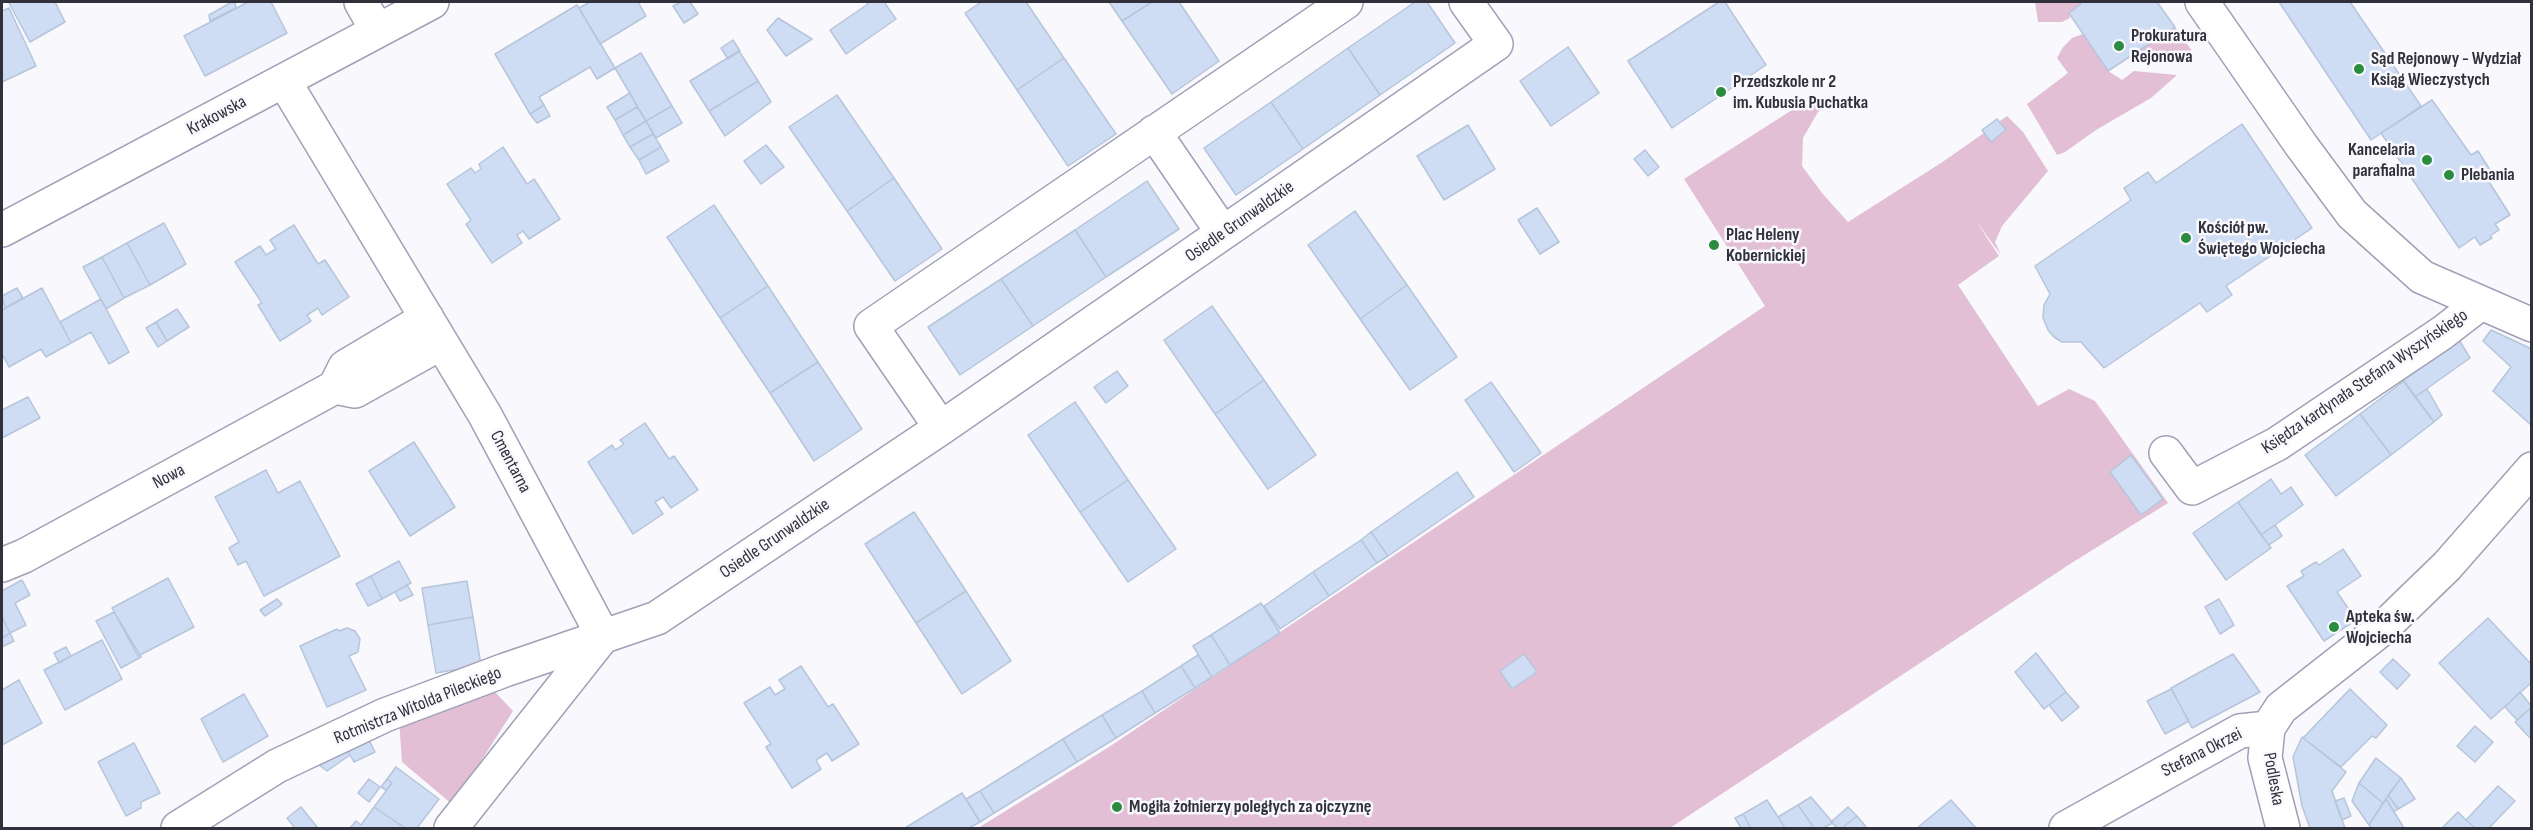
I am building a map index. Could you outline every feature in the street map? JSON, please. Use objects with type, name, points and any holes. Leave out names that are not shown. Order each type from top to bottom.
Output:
[{"type":"street","points":[[361,2],[376,30]]},
{"type":"street","name":"Krakowska","points":[[2,230],[432,2]]},
{"type":"street","points":[[941,428],[871,326],[1346,2]]},
{"type":"street","name":"Osiedle Grunwaldzkie","points":[[603,636],[629,630],[657,618],[941,428],[1496,44],[1466,2]]},
{"type":"street","name":"Księdza kardynała Stefana Wyszyńskiego","points":[[2202,2],[2352,214],[2422,277],[2532,325]]},
{"type":"street","name":"Cmentarna","points":[[284,81],[485,415],[603,636]]},
{"type":"street","points":[[1154,132],[1223,233]]},
{"type":"street","name":"Księdza kardynała Stefana Wyszyńskiego","points":[[2166,453],[2192,488],[2277,444],[2442,333],[2481,303]]},
{"type":"street","name":"Nowa","points":[[2,566],[335,387],[345,367],[434,330]]},
{"type":"street","name":"Stefana Okrzei","points":[[2066,828],[2240,730],[2268,728],[2281,708],[2383,628],[2447,566],[2532,469]]},
{"type":"street","points":[[451,828],[603,636]]},
{"type":"street","name":"Rotmistrza Witolda Pileckiego","points":[[198,824],[277,766],[384,715],[603,636]]},
{"type":"street","name":"Podleska","points":[[2268,728],[2265,758],[2283,828]]},
{"type":"shaded area","points":[[2035,2],[2080,2],[2081,4],[2069,13],[2070,18],[2062,22],[2038,22]]},
{"type":"shaded area","points":[[2175,27],[2192,51],[2190,55],[2129,58]]},
{"type":"shaded area","points":[[2083,34],[2108,71],[2122,80],[2134,71],[2177,75],[2151,98],[2057,155],[2027,104],[2068,73],[2057,58],[2072,38]]},
{"type":"shaded area","points":[[1814,96],[1834,101],[1818,112],[1803,138],[1802,166],[1848,222],[1984,133],[1991,141],[2005,131],[2000,121],[2007,116],[2023,132],[2048,171],[2002,226],[1995,242],[2001,255],[1976,221],[1999,256],[1958,285],[2038,406],[2069,389],[2095,401],[2168,503],[2070,564],[1670,828],[978,828],[1109,747],[1765,306],[1684,179]]},
{"type":"shaded area","points":[[494,691],[513,711],[453,805],[402,762],[399,719]]},
{"type":"building","points":[[55,2],[65,22],[30,42],[9,3]]},
{"type":"building","points":[[232,2],[235,3],[236,8],[210,21],[209,15]]},
{"type":"building","points":[[248,2],[271,2],[287,33],[205,76],[184,36]]},
{"type":"building","points":[[590,2],[638,2],[646,16],[600,44],[579,8]]},
{"type":"building","points":[[681,2],[690,2],[698,14],[684,23],[673,6]]},
{"type":"building","points":[[866,2],[884,2],[896,19],[846,54],[830,30],[868,4]]},
{"type":"building","points":[[981,2],[1026,2],[1064,58],[1017,90],[965,13]]},
{"type":"building","points":[[1109,2],[1152,2],[1122,21]]},
{"type":"building","points":[[1152,2],[1179,2],[1219,61],[1172,94],[1122,21]]},
{"type":"building","points":[[1415,2],[1427,2],[1455,43],[1380,95],[1348,48]]},
{"type":"building","points":[[1719,2],[1725,2],[1766,65],[1672,128],[1628,61]]},
{"type":"building","name":"Prokuratura Rejonowa","points":[[2080,2],[2157,2],[2175,27],[2108,71],[2069,13],[2081,4]]},
{"type":"building","name":"Sąd Rejonowy - Wydział Ksiąg Wieczystych","points":[[2279,2],[2350,2],[2421,106],[2371,140]]},
{"type":"building","points":[[577,5],[615,68],[597,79],[590,67],[539,97],[544,105],[530,114],[495,54]]},
{"type":"building","points":[[9,8],[36,66],[2,82],[2,11]]},
{"type":"building","points":[[778,18],[812,39],[786,56],[767,30]]},
{"type":"building","points":[[733,40],[740,51],[728,59],[721,48]]},
{"type":"building","points":[[1568,47],[1599,93],[1551,126],[1520,81]]},
{"type":"building","points":[[1348,48],[1380,95],[1303,149],[1271,102]]},
{"type":"building","points":[[739,51],[758,81],[709,111],[690,81]]},
{"type":"building","points":[[641,53],[672,106],[646,121],[615,68]]},
{"type":"building","points":[[1064,58],[1116,134],[1068,166],[1017,90]]},
{"type":"building","points":[[758,81],[771,102],[725,136],[709,111]]},
{"type":"building","points":[[630,93],[637,107],[615,120],[607,107]]},
{"type":"building","points":[[837,95],[894,178],[847,211],[789,127]]},
{"type":"building","name":"Plebania","points":[[2432,100],[2471,155],[2478,151],[2492,173],[2486,177],[2510,215],[2495,224],[2499,230],[2490,236],[2492,238],[2480,245],[2475,237],[2459,248],[2381,133]]},
{"type":"building","points":[[1271,102],[1303,149],[1236,195],[1204,148]]},
{"type":"building","points":[[544,105],[550,116],[537,123],[530,114]]},
{"type":"building","points":[[672,106],[682,123],[656,138],[646,121]]},
{"type":"building","points":[[637,107],[646,121],[623,135],[615,120]]},
{"type":"building","points":[[1997,119],[2006,130],[1991,142],[1982,130]]},
{"type":"building","points":[[646,121],[653,134],[630,147],[623,135]]},
{"type":"building","name":"Kościół pw. Świętego Wojciecha","points":[[2242,124],[2312,228],[2226,286],[2232,295],[2207,312],[2200,303],[2104,368],[2081,342],[2062,342],[2054,337],[2043,318],[2044,305],[2050,294],[2035,266],[2131,200],[2124,188],[2148,172],[2156,183]]},
{"type":"building","points":[[1468,125],[1495,169],[1444,200],[1417,156]]},
{"type":"building","points":[[653,134],[661,147],[639,160],[630,147]]},
{"type":"building","points":[[766,145],[784,167],[761,184],[744,161]]},
{"type":"building","points":[[503,147],[527,184],[534,179],[560,219],[529,239],[523,231],[517,235],[522,243],[492,263],[466,224],[471,220],[447,184],[471,168],[475,173],[481,169],[479,164]]},
{"type":"building","points":[[661,147],[669,161],[646,174],[639,160]]},
{"type":"building","points":[[1645,150],[1659,167],[1648,176],[1634,159]]},
{"type":"building","points":[[894,178],[942,249],[895,281],[847,211]]},
{"type":"building","points":[[1147,181],[1179,229],[1106,277],[1075,230]]},
{"type":"building","points":[[714,205],[768,286],[720,318],[667,237]]},
{"type":"building","points":[[1537,208],[1559,242],[1540,254],[1518,220]]},
{"type":"building","points":[[1355,211],[1407,285],[1360,319],[1308,245]]},
{"type":"building","points":[[164,223],[186,264],[150,285],[127,243]]},
{"type":"building","points":[[294,225],[318,264],[325,260],[349,297],[322,315],[318,308],[307,315],[311,321],[280,341],[258,305],[262,303],[235,262],[260,246],[266,255],[276,249],[270,240]]},
{"type":"building","points":[[1075,230],[1106,277],[1033,326],[1001,279]]},
{"type":"building","points":[[127,243],[150,285],[124,298],[102,257]]},
{"type":"building","points":[[102,257],[124,298],[106,309],[83,267]]},
{"type":"building","points":[[1001,279],[1033,326],[960,375],[928,327]]},
{"type":"building","points":[[1407,285],[1457,357],[1410,390],[1360,319]]},
{"type":"building","points":[[768,286],[818,362],[770,393],[720,318]]},
{"type":"building","points":[[17,288],[23,298],[5,308],[2,296]]},
{"type":"building","points":[[42,288],[71,343],[46,357],[41,349],[9,367],[2,354],[2,310]]},
{"type":"building","points":[[101,299],[129,352],[109,364],[91,332],[71,343],[60,322]]},
{"type":"building","points":[[1212,306],[1264,380],[1215,414],[1164,340]]},
{"type":"building","points":[[177,309],[189,327],[167,341],[156,322]]},
{"type":"building","points":[[156,322],[167,341],[158,347],[146,328]]},
{"type":"building","points":[[2491,330],[2532,349],[2531,425],[2493,391],[2511,367],[2483,341]]},
{"type":"building","points":[[2458,338],[2470,358],[2415,397],[2402,379]]},
{"type":"building","points":[[818,362],[862,429],[814,461],[770,393]]},
{"type":"building","points":[[1117,371],[1128,386],[1106,403],[1094,387]]},
{"type":"building","points":[[1264,380],[1316,455],[1268,489],[1215,414]]},
{"type":"building","points":[[2404,381],[2434,422],[2391,455],[2360,414]]},
{"type":"building","points":[[1491,382],[1541,453],[1514,472],[1465,400]]},
{"type":"building","points":[[2427,389],[2442,415],[2434,422],[2415,397]]},
{"type":"building","points":[[28,397],[40,418],[2,438],[2,410]]},
{"type":"building","points":[[1075,402],[1128,480],[1080,512],[1028,435]]},
{"type":"building","points":[[2360,414],[2391,455],[2336,496],[2305,455]]},
{"type":"building","points":[[645,423],[669,459],[674,456],[698,490],[671,508],[663,497],[655,502],[663,514],[633,534],[588,462],[612,445],[615,450],[624,444],[620,440]]},
{"type":"building","points":[[414,442],[455,507],[410,536],[369,471]]},
{"type":"building","points":[[2131,455],[2163,499],[2141,515],[2110,472]]},
{"type":"building","points":[[266,470],[278,493],[300,481],[340,556],[264,596],[246,561],[238,565],[229,548],[239,542],[215,497]]},
{"type":"building","points":[[1457,472],[1474,497],[1388,556],[1371,532]]},
{"type":"building","points":[[2271,479],[2281,494],[2291,487],[2303,505],[2261,535],[2238,502]]},
{"type":"building","points":[[1128,480],[1176,549],[1128,582],[1080,512]]},
{"type":"building","points":[[2238,502],[2271,548],[2226,580],[2193,533]]},
{"type":"building","points":[[914,512],[966,591],[916,623],[865,544]]},
{"type":"building","points":[[2275,525],[2282,536],[2269,545],[2261,535]]},
{"type":"building","points":[[1371,532],[1388,556],[1377,563],[1361,540]]},
{"type":"building","points":[[1361,540],[1377,563],[1329,596],[1313,572]]},
{"type":"building","points":[[2343,549],[2361,576],[2337,592],[2356,620],[2324,641],[2287,586],[2304,576],[2301,571],[2316,562],[2319,565]]},
{"type":"building","points":[[399,561],[411,583],[382,599],[371,576]]},
{"type":"building","points":[[1313,572],[1329,596],[1280,629],[1264,606]]},
{"type":"building","points":[[371,576],[382,599],[368,606],[356,584]]},
{"type":"building","points":[[168,578],[194,627],[138,656],[112,608]]},
{"type":"building","points":[[22,580],[30,595],[15,603],[26,625],[10,633],[2,617],[2,591]]},
{"type":"building","points":[[467,581],[473,617],[428,625],[422,588]]},
{"type":"building","points":[[407,585],[413,595],[400,601],[395,592]]},
{"type":"building","points":[[966,591],[1011,661],[962,694],[916,623]]},
{"type":"building","points":[[277,599],[282,604],[265,616],[260,610]]},
{"type":"building","points":[[2219,599],[2234,625],[2220,634],[2205,607]]},
{"type":"building","points":[[1261,603],[1280,633],[1230,665],[1211,635]]},
{"type":"building","points":[[114,612],[141,657],[121,668],[96,621]]},
{"type":"building","points":[[2,617],[10,633],[2,638]]},
{"type":"building","points":[[473,617],[481,665],[436,673],[428,625]]},
{"type":"building","points":[[2488,618],[2532,665],[2532,682],[2491,719],[2439,663]]},
{"type":"building","points":[[347,628],[355,631],[360,639],[358,652],[349,656],[366,690],[327,707],[300,646],[337,629],[339,631]]},
{"type":"building","points":[[10,633],[14,641],[2,647],[2,638]]},
{"type":"building","points":[[1211,635],[1230,665],[1212,677],[1193,646]]},
{"type":"building","points":[[102,640],[122,679],[65,710],[44,670]]},
{"type":"building","points":[[66,647],[71,656],[59,663],[54,653]]},
{"type":"building","points":[[2036,653],[2066,692],[2044,709],[2015,672]]},
{"type":"building","points":[[1524,654],[1537,672],[1512,689],[1500,671]]},
{"type":"building","points":[[2233,654],[2260,692],[2192,728],[2171,688]]},
{"type":"building","points":[[1198,655],[1212,677],[1195,688],[1181,666]]},
{"type":"building","points":[[2393,659],[2410,675],[2397,689],[2380,672]]},
{"type":"building","points":[[801,666],[828,707],[833,704],[859,744],[832,761],[827,753],[816,760],[821,769],[792,788],[766,747],[771,744],[744,703],[770,687],[775,695],[785,689],[779,680]]},
{"type":"building","points":[[1181,666],[1195,688],[1155,713],[1142,691]]},
{"type":"building","points":[[19,680],[42,723],[2,745],[2,690]]},
{"type":"building","points":[[2171,689],[2189,721],[2165,734],[2147,701]]},
{"type":"building","points":[[2350,689],[2387,725],[2376,738],[2372,736],[2341,767],[2303,738]]},
{"type":"building","points":[[1142,691],[1155,713],[1116,738],[1102,715]]},
{"type":"building","points":[[2066,692],[2079,707],[2062,721],[2049,705]]},
{"type":"building","points":[[2520,692],[2532,707],[2517,720],[2505,707]]},
{"type":"building","points":[[244,694],[268,736],[223,762],[201,719]]},
{"type":"building","points":[[2532,707],[2532,740],[2515,722]]},
{"type":"building","points":[[1102,715],[1116,738],[1077,762],[1063,739]]},
{"type":"building","points":[[2475,726],[2493,742],[2475,762],[2457,746]]},
{"type":"building","points":[[367,736],[375,752],[354,762],[345,746]]},
{"type":"building","points":[[2302,737],[2346,772],[2332,791],[2345,828],[2310,828],[2302,806],[2293,757]]},
{"type":"building","points":[[1063,739],[1077,762],[994,813],[980,791]]},
{"type":"building","points":[[134,743],[160,793],[141,802],[141,808],[126,816],[98,762]]},
{"type":"building","points":[[345,746],[350,755],[327,771],[314,761]]},
{"type":"building","points":[[2376,758],[2401,778],[2383,803],[2359,783]]},
{"type":"building","points":[[396,767],[439,799],[417,828],[405,828],[374,807],[392,783],[387,779]]},
{"type":"building","points":[[2401,778],[2415,799],[2398,809],[2388,795]]},
{"type":"building","points":[[369,779],[380,787],[369,802],[358,793]]},
{"type":"building","points":[[387,779],[392,783],[386,790],[381,787]]},
{"type":"building","points":[[2359,783],[2383,803],[2369,825],[2352,801]]},
{"type":"building","points":[[2498,786],[2515,801],[2489,828],[2475,828],[2466,820]]},
{"type":"building","points":[[980,791],[994,813],[980,822],[966,799]]},
{"type":"building","points":[[962,793],[980,822],[969,828],[905,828]]},
{"type":"building","points":[[2388,795],[2398,809],[2394,812],[2386,799]]},
{"type":"building","points":[[1811,797],[1833,823],[1823,828],[1814,828],[1798,805]]},
{"type":"building","points":[[2344,798],[2351,816],[2342,820],[2335,801]]},
{"type":"building","points":[[2386,799],[2404,828],[2371,828],[2369,825]]},
{"type":"building","points":[[1767,800],[1785,828],[1751,828],[1743,814]]},
{"type":"building","points":[[1951,800],[1976,828],[1917,828]]},
{"type":"building","points":[[1798,805],[1814,828],[1785,828],[1778,817]]},
{"type":"building","points":[[301,807],[317,827],[295,828],[287,818]]},
{"type":"building","points":[[374,807],[405,828],[350,828],[356,821],[361,825]]},
{"type":"building","points":[[1848,807],[1857,816],[1842,828],[1837,828],[1831,822]]},
{"type":"building","points":[[2458,812],[2466,820],[2475,828],[2442,828]]},
{"type":"building","points":[[1743,814],[1751,828],[1741,828],[1735,818]]},
{"type":"building","points":[[1857,816],[1867,828],[1842,828]]},
{"type":"place","name":"Prokuratura Rejonowa","points":[[2119,46]]},
{"type":"place","name":"Sąd Rejonowy - Wydział Ksiąg Wieczystych","points":[[2359,69]]},
{"type":"place","name":"Przedszkole nr 2 im. Kubusia Puchatka","points":[[1721,92]]},
{"type":"place","name":"Kancelaria parafialna","points":[[2427,160]]},
{"type":"place","name":"Plebania","points":[[2449,175]]},
{"type":"place","name":"Kościół pw. Świętego Wojciecha","points":[[2186,238]]},
{"type":"place","name":"Plac Heleny Kobernickiej","points":[[1714,245]]},
{"type":"place","name":"Apteka św. Wojciecha","points":[[2334,627]]},
{"type":"place","name":"Mogiła żołnierzy poległych za ojczyznę","points":[[1117,807]]}]
